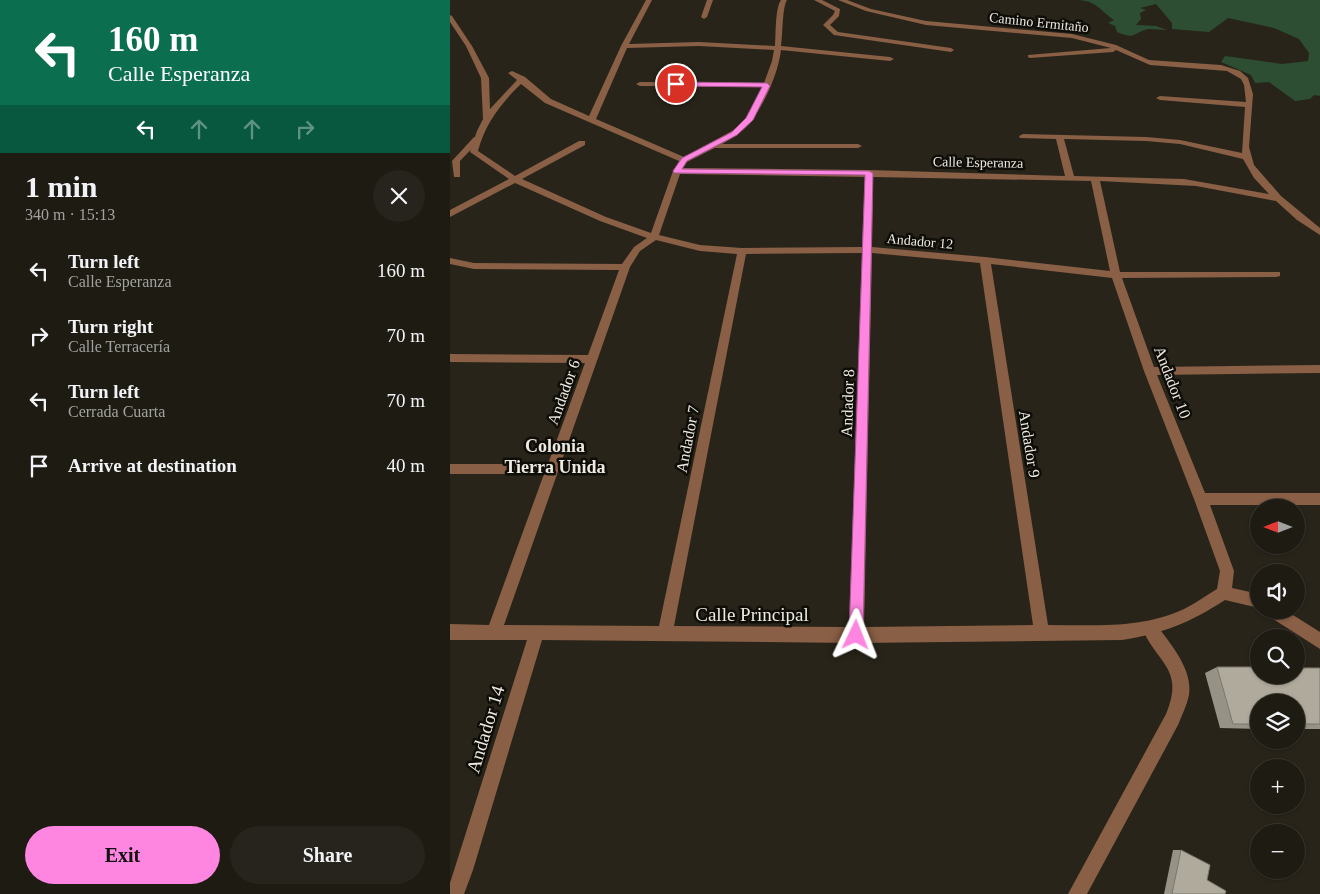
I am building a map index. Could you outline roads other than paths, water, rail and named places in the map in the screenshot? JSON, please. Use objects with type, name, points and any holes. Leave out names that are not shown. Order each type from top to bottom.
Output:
[{"type":"street","points":[[591,120],[624,46],[649,0]]},
{"type":"street","points":[[704,17],[710,0]]},
{"type":"street","points":[[654,237],[676,171],[684,160],[735,133],[749,120],[767,86],[779,48],[780,6],[784,0]]},
{"type":"street","points":[[818,0],[838,10],[836,16],[826,26],[836,34],[951,50]]},
{"type":"street","name":"Camino Ermitaño","points":[[841,0],[859,7],[924,23],[1072,36],[1121,49],[1147,62],[1182,66],[1213,66],[1232,70],[1244,78],[1250,90],[1248,104]]},
{"type":"street","points":[[450,17],[469,46],[485,78],[487,119]]},
{"type":"street","points":[[624,46],[699,44],[779,48],[890,58]]},
{"type":"street","points":[[1030,56],[1121,49]]},
{"type":"street","points":[[512,73],[548,100],[684,160]]},
{"type":"street","points":[[514,178],[474,152],[477,139],[487,119],[506,94],[522,79]]},
{"type":"street","points":[[640,84],[767,86]]},
{"type":"street","points":[[1160,98],[1248,104],[1246,157],[1258,176],[1277,199],[1320,232]]},
{"type":"street","points":[[1023,136],[1146,139],[1180,142],[1246,157]]},
{"type":"street","points":[[1059,137],[1070,178]]},
{"type":"street","points":[[457,175],[456,161],[477,139]]},
{"type":"street","points":[[450,214],[514,178],[537,169],[582,143]]},
{"type":"street","points":[[713,146],[858,146]]},
{"type":"street","name":"Calle Esperanza","points":[[676,171],[869,173],[1184,182],[1227,188],[1277,199]]},
{"type":"street","name":"Andador 8","points":[[856,635],[869,173]]},
{"type":"street","name":"Andador 12","points":[[514,178],[602,219],[654,237],[700,248],[742,251],[868,250],[985,260],[1116,275],[1276,274]]},
{"type":"street","name":"Andador 10","points":[[1094,179],[1116,275],[1150,371],[1201,499],[1226,571],[1224,593]]},
{"type":"street","name":"Andador 6","points":[[494,632],[625,267],[637,249],[654,237]]},
{"type":"street","name":"Andador 7","points":[[665,634],[742,251]]},
{"type":"street","name":"Andador 9","points":[[985,260],[1042,633]]},
{"type":"street","points":[[450,261],[474,266],[625,267]]},
{"type":"street","points":[[450,358],[592,359]]},
{"type":"street","points":[[1150,371],[1320,369]]},
{"type":"street","points":[[450,469],[552,469]]},
{"type":"street","points":[[1201,499],[1320,498]]},
{"type":"street","points":[[1224,593],[1250,600]]},
{"type":"street","name":"Calle Principal","points":[[450,632],[856,635],[1122,632],[1150,628],[1188,616],[1224,593]]},
{"type":"street","points":[[1286,619],[1320,641]]},
{"type":"street","points":[[1077,894],[1172,718],[1181,695],[1181,679],[1170,657],[1150,628]]},
{"type":"street","name":"Andador 14","points":[[455,894],[537,632]]},
{"type":"district","name":"Colonia Tierra Unida","points":[[555,456]]}]
